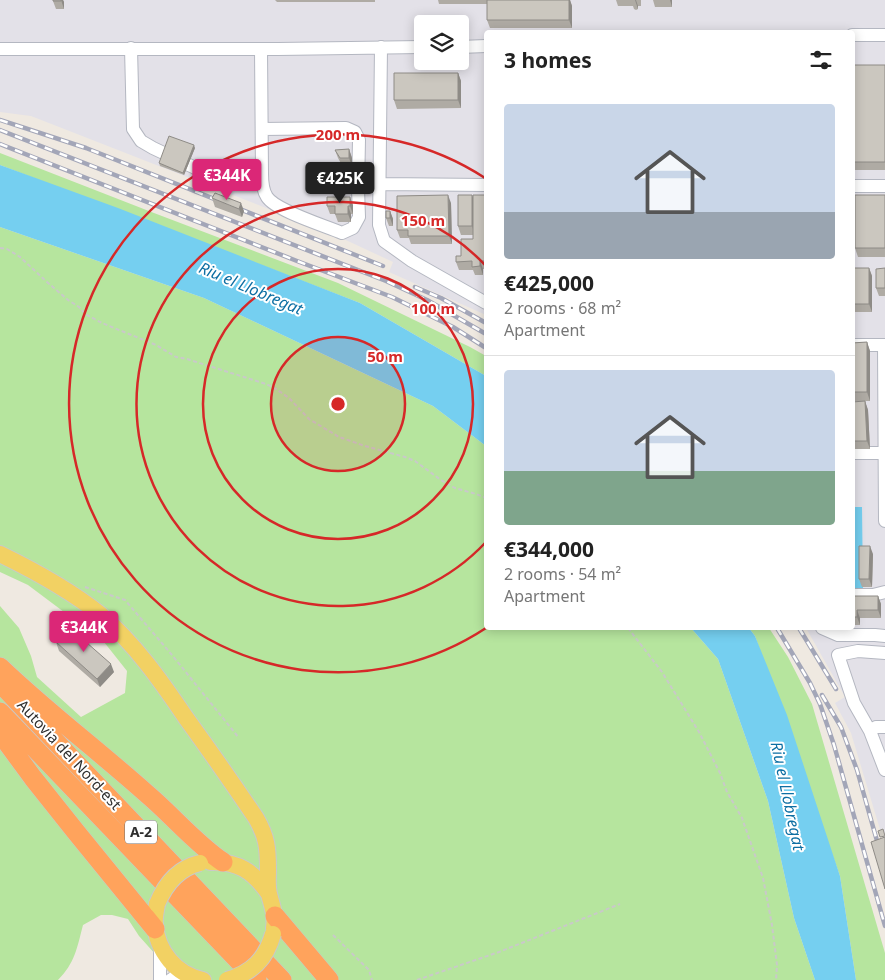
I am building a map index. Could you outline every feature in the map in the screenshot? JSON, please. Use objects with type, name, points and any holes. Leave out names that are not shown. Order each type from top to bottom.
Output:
[{"type":"highway","points":[[0,667],[148,794],[205,848],[223,862]]},
{"type":"highway","name":"Autovia del Nord-est","points":[[0,683],[282,980]]},
{"type":"highway","name":"Autovia del Nord-est","points":[[0,712],[257,980]]},
{"type":"highway","points":[[0,733],[33,778],[155,928]]},
{"type":"highway","points":[[274,925],[329,980]]},
{"type":"main road","points":[[0,554],[42,575],[69,592],[114,628],[150,667],[256,818],[266,836],[269,894],[274,925],[266,952],[256,966],[226,980]]},
{"type":"main road","points":[[244,869],[264,858],[268,850]]},
{"type":"main road","points":[[199,979],[180,970],[168,960],[160,947],[154,922],[157,904],[163,890],[180,872],[194,865],[223,862],[234,864],[254,875],[269,894]]},
{"type":"street","points":[[855,35],[885,34]]},
{"type":"street","points":[[469,47],[484,46]]},
{"type":"street","points":[[381,47],[379,225],[384,241],[412,261],[484,302]]},
{"type":"street","points":[[0,49],[414,47]]},
{"type":"street","points":[[131,48],[133,128],[141,141],[208,174],[262,174]]},
{"type":"street","points":[[261,49],[262,174],[267,197],[280,209],[342,233],[353,228],[359,217],[359,140],[355,132],[346,128],[262,129]]},
{"type":"street","points":[[380,184],[484,185]]},
{"type":"street","points":[[855,186],[885,186]]},
{"type":"street","points":[[855,344],[884,345],[885,521]]},
{"type":"street","points":[[855,454],[885,453]]},
{"type":"street","points":[[855,595],[873,595],[885,592]]},
{"type":"street","points":[[827,630],[838,635],[875,634],[885,636]]},
{"type":"street","points":[[885,653],[858,652],[838,655],[854,703],[870,731],[885,770]]},
{"type":"street","points":[[870,731],[876,727],[885,727]]},
{"type":"street","points":[[160,947],[160,980]]},
{"type":"street","points":[[170,980],[176,976],[199,979]]},
{"type":"path","points":[[0,248],[7,249],[20,257],[85,314],[102,323],[148,341],[176,357],[188,359],[266,384],[289,398],[309,419],[339,437],[405,456],[455,488],[484,497]]},
{"type":"path","points":[[69,592],[84,586],[125,600],[239,738]]},
{"type":"path","points":[[630,630],[662,672],[699,732],[720,773],[727,792],[742,818],[763,878],[774,941],[777,965],[776,980]]},
{"type":"path","points":[[417,980],[499,952],[620,904]]},
{"type":"path","points":[[333,935],[368,970],[372,980]]},
{"type":"shaded area","points":[[0,0],[885,0],[885,846],[851,733],[835,703],[845,697],[807,630],[855,630],[855,30],[484,30],[484,314],[389,272],[393,262],[335,235],[31,116],[0,112]]},
{"type":"green space","points":[[0,153],[338,283],[484,355],[484,375],[360,303],[0,165]]},
{"type":"green space","points":[[0,227],[204,298],[433,406],[484,444],[484,630],[693,630],[718,659],[768,801],[794,918],[815,980],[182,980],[174,975],[139,936],[128,919],[112,915],[101,915],[83,925],[72,961],[58,980],[0,980],[0,606],[19,628],[31,656],[37,677],[81,717],[125,693],[127,671],[104,642],[28,585],[0,572]]},
{"type":"green space","points":[[750,630],[770,630],[788,657],[812,704],[885,953],[885,980],[856,980],[840,876],[755,636]]},
{"type":"water","name":"Riu el Llobregat","points":[[0,165],[118,208],[360,303],[484,375],[484,444],[433,406],[204,298],[0,227]]},
{"type":"water","points":[[855,507],[862,507],[863,588],[855,588]]},
{"type":"water","name":"Riu el Llobregat","points":[[693,630],[750,630],[755,636],[787,715],[840,876],[856,980],[815,980],[794,918],[768,801],[718,659]]},
{"type":"building","points":[[487,0],[569,0],[569,20],[487,20]]},
{"type":"building","points":[[855,65],[885,65],[885,162],[855,162]]},
{"type":"building","points":[[394,73],[458,73],[458,100],[394,100]]},
{"type":"building","points":[[169,136],[194,145],[183,173],[159,163]]},
{"type":"building","points":[[349,149],[349,158],[340,158],[335,150]]},
{"type":"building","points":[[215,193],[241,203],[239,209],[212,198]]},
{"type":"building","points":[[448,195],[449,236],[408,236],[408,230],[397,230],[397,196]]},
{"type":"building","points":[[458,195],[472,195],[472,226],[458,226]]},
{"type":"building","points":[[473,195],[484,195],[484,261],[480,261],[480,266],[472,267],[472,261],[456,262],[456,256],[461,256],[461,239],[473,239]]},
{"type":"building","points":[[855,195],[885,195],[885,248],[855,248]]},
{"type":"building","points":[[327,197],[350,197],[348,214],[335,214],[335,206],[327,206]]},
{"type":"building","points":[[386,211],[390,211],[390,218],[386,218]]},
{"type":"building","points":[[855,268],[869,268],[869,304],[855,304]]},
{"type":"building","points":[[885,268],[885,288],[876,288],[876,269]]},
{"type":"building","points":[[867,342],[867,392],[855,392],[855,343]]},
{"type":"building","points":[[865,401],[867,441],[855,441],[855,402]]},
{"type":"building","points":[[859,546],[870,546],[869,579],[859,579]]},
{"type":"building","points":[[855,596],[878,596],[878,610],[857,610],[857,617],[855,617]]},
{"type":"building","points":[[70,628],[111,664],[97,679],[56,642]]},
{"type":"building","points":[[883,829],[885,836],[880,837],[878,831]]},
{"type":"building","points":[[885,837],[885,889],[871,842]]},
{"type":"railway","points":[[0,120],[86,148],[383,266]]},
{"type":"railway","points":[[0,130],[386,281],[427,300],[484,333]]},
{"type":"railway","points":[[0,144],[392,297],[453,327],[484,347]]},
{"type":"railway","points":[[415,287],[441,298],[484,322]]},
{"type":"railway","points":[[778,630],[810,683],[820,704],[834,745],[885,926]]},
{"type":"railway","points":[[800,630],[836,689]]},
{"type":"railway","points":[[822,695],[841,727],[857,770],[879,848]]}]
